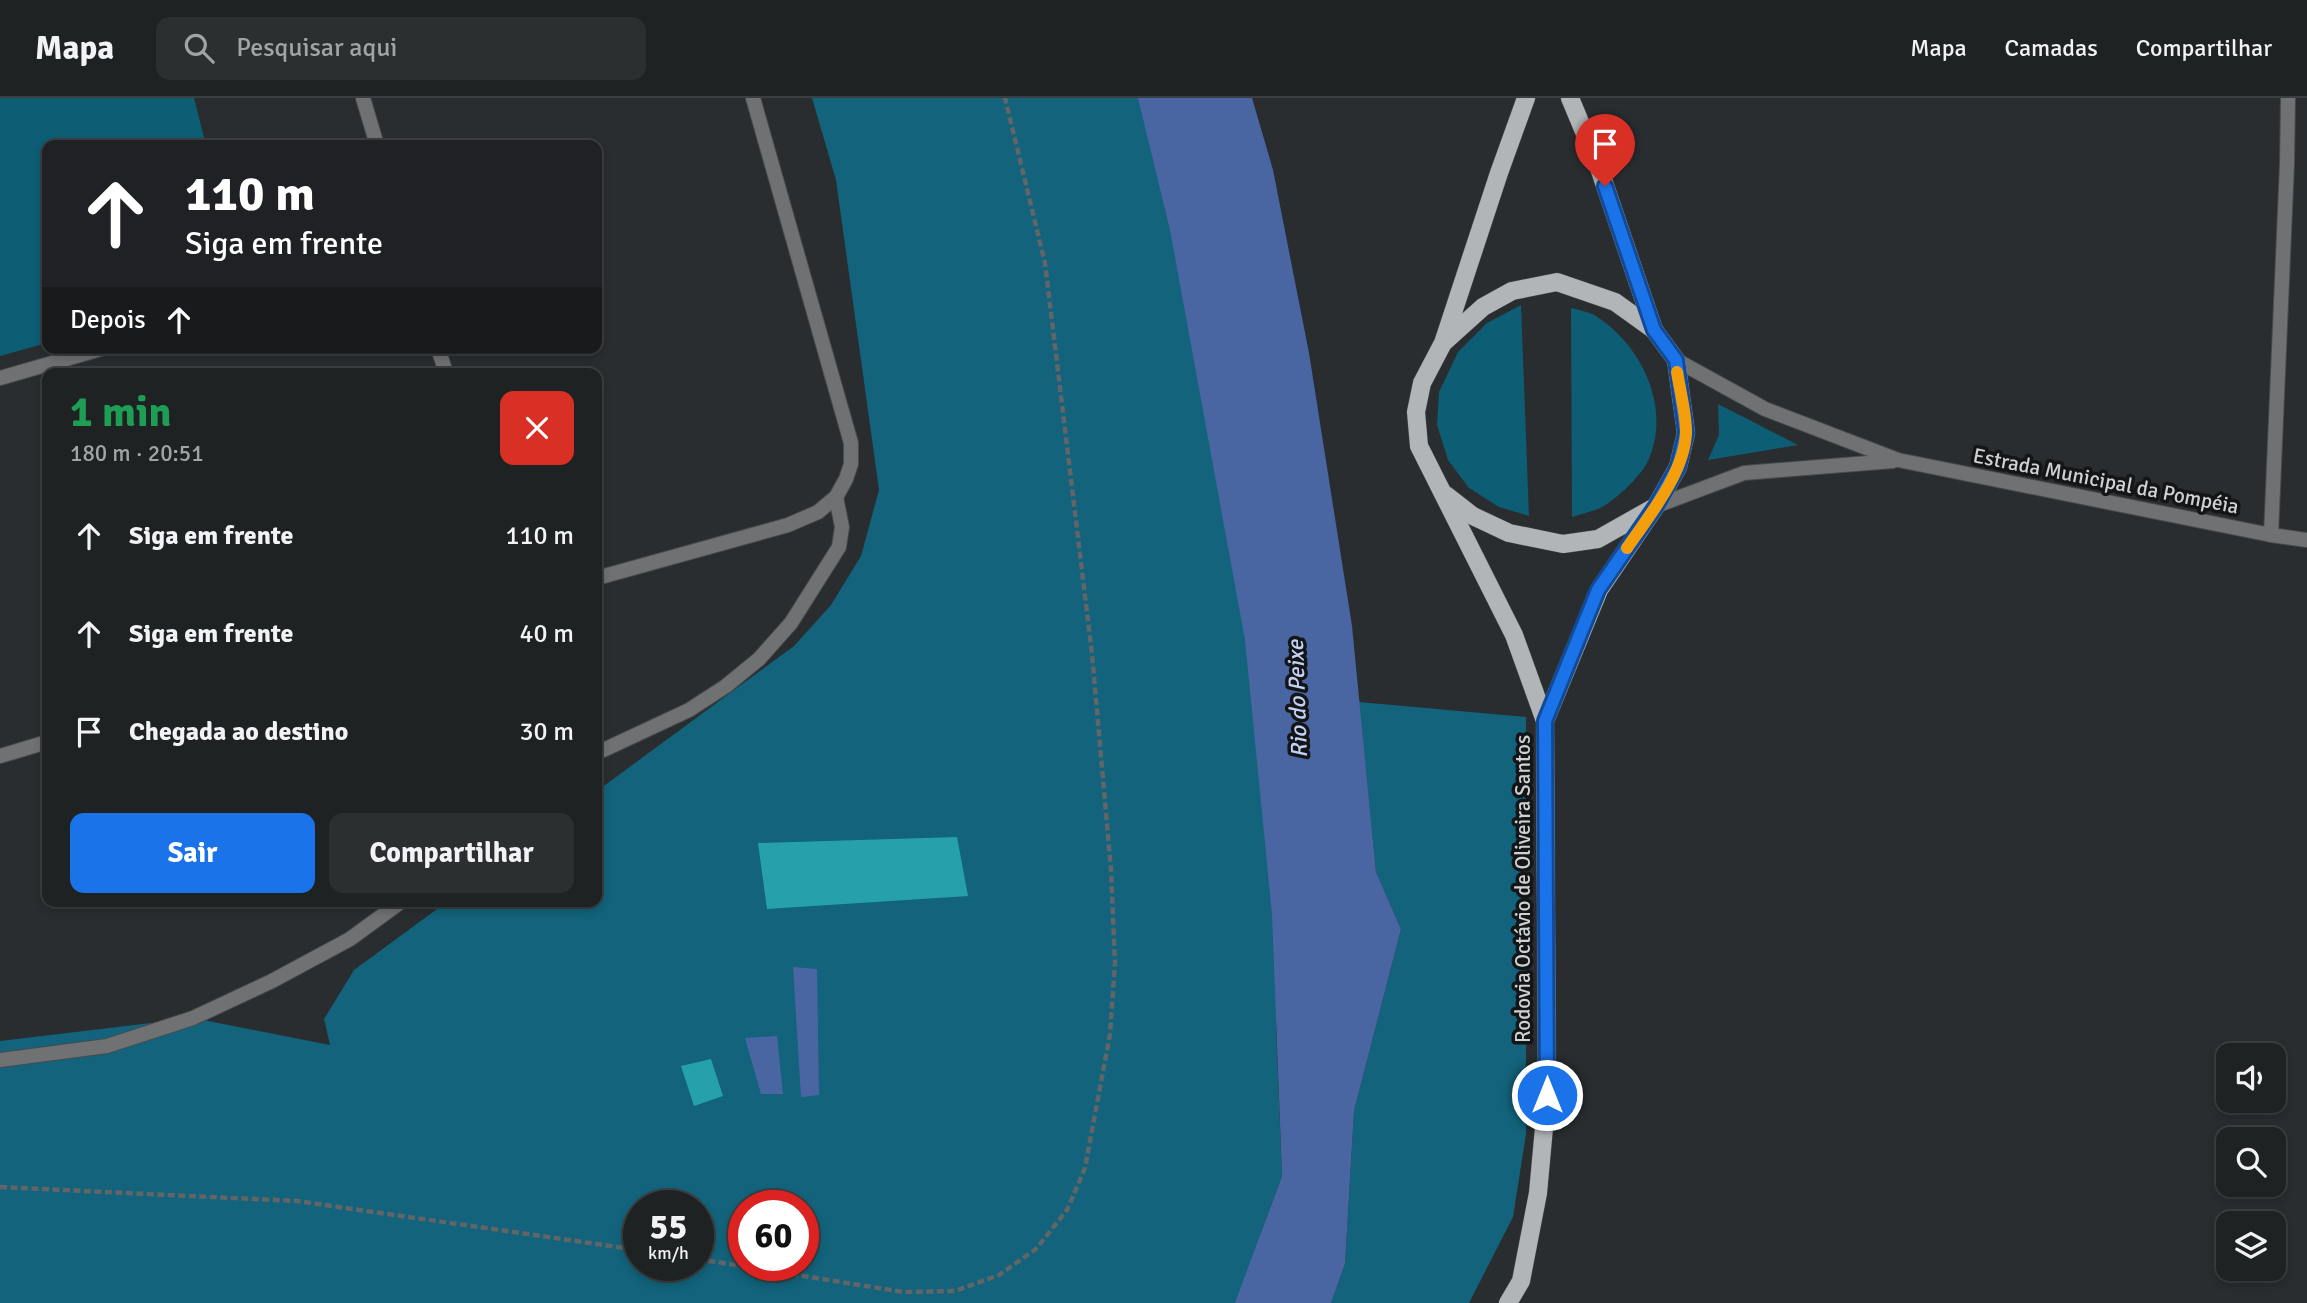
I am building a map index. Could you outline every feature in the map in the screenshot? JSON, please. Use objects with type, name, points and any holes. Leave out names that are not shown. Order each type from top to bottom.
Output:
[{"type":"main road","points":[[1443,343],[1499,173],[1527,98]]},
{"type":"main road","points":[[1570,98],[1598,165],[1654,330],[1676,360]]},
{"type":"main road","points":[[1443,343],[1483,307],[1512,290],[1557,282],[1615,302],[1654,330]]},
{"type":"main road","name":"Rodovia Octávio de Oliveira Santos","points":[[1443,343],[1422,383],[1416,412],[1419,446],[1514,635],[1545,721],[1547,1095],[1538,1193],[1521,1281],[1508,1303]]},
{"type":"main road","name":"Rodovia Octávio de Oliveira Santos","points":[[1545,721],[1598,590],[1656,506],[1678,467],[1686,433],[1676,360]]},
{"type":"main road","points":[[1439,489],[1473,516],[1509,533],[1563,544],[1598,539],[1656,506]]},
{"type":"street","points":[[363,98],[376,140]]},
{"type":"street","points":[[602,577],[788,525],[818,512],[836,497],[851,464],[851,443],[753,98]]},
{"type":"street","points":[[2271,535],[2288,98]]},
{"type":"street","points":[[0,378],[83,354]]},
{"type":"street","name":"Estrada Municipal da Pompéia","points":[[1676,360],[1765,409],[1898,460],[2307,540]]},
{"type":"street","name":"Estrada Municipal da Pompéia","points":[[1656,506],[1744,472],[1898,460]]},
{"type":"street","points":[[602,751],[689,710],[726,686],[759,659],[791,623],[839,547],[842,527],[836,497]]},
{"type":"street","points":[[0,756],[42,743]]},
{"type":"street","points":[[0,1060],[107,1046],[193,1018],[272,981],[350,939],[394,907]]},
{"type":"path","points":[[714,1262],[903,1292],[956,1291],[999,1275],[1036,1249],[1067,1210],[1085,1168],[1111,1034],[1115,964],[1111,870],[1092,654],[1045,263],[1006,98]]},
{"type":"path","points":[[0,1187],[297,1201],[623,1248]]},
{"type":"shaded area","points":[[0,98],[194,98],[205,140],[42,140],[42,344],[0,356]]},
{"type":"shaded area","points":[[812,98],[1143,98],[1269,656],[1286,896],[1276,1026],[1282,1176],[1261,1233],[1259,1258],[1235,1303],[0,1303],[0,1041],[193,1018],[330,1045],[324,1019],[354,970],[440,907],[602,907],[602,787],[794,646],[831,605],[861,556],[879,490],[836,180]]},
{"type":"shaded area","points":[[1521,305],[1529,516],[1499,507],[1469,488],[1448,460],[1437,425],[1439,392],[1458,352],[1487,323]]},
{"type":"shaded area","points":[[1571,308],[1596,316],[1627,344],[1648,380],[1656,420],[1655,441],[1648,461],[1633,481],[1604,506],[1572,517]]},
{"type":"shaded area","points":[[1718,404],[1798,445],[1708,460],[1719,435]]},
{"type":"shaded area","points":[[1359,702],[1526,717],[1526,1134],[1513,1217],[1469,1303],[1331,1303],[1345,1264],[1354,1111],[1401,929],[1376,872]]},
{"type":"water","name":"Rio do Peixe","points":[[1138,98],[1252,98],[1273,170],[1309,353],[1352,626],[1376,872],[1401,929],[1354,1111],[1345,1264],[1331,1303],[1235,1303],[1282,1176],[1272,914],[1245,640],[1170,230]]},
{"type":"water","points":[[793,967],[817,969],[819,1095],[801,1097]]},
{"type":"water","points":[[777,1036],[783,1094],[761,1094],[745,1038]]},
{"type":"building","points":[[957,837],[968,896],[767,909],[758,843]]},
{"type":"building","points":[[711,1059],[723,1096],[694,1106],[681,1066]]},
{"type":"slow traffic","points":[[1627,548],[1656,506],[1678,467],[1686,433],[1677,372]]},
{"type":"route","points":[[1547,1095],[1545,721],[1598,590],[1656,506],[1678,467],[1686,433],[1676,360],[1654,330],[1605,186]]}]
